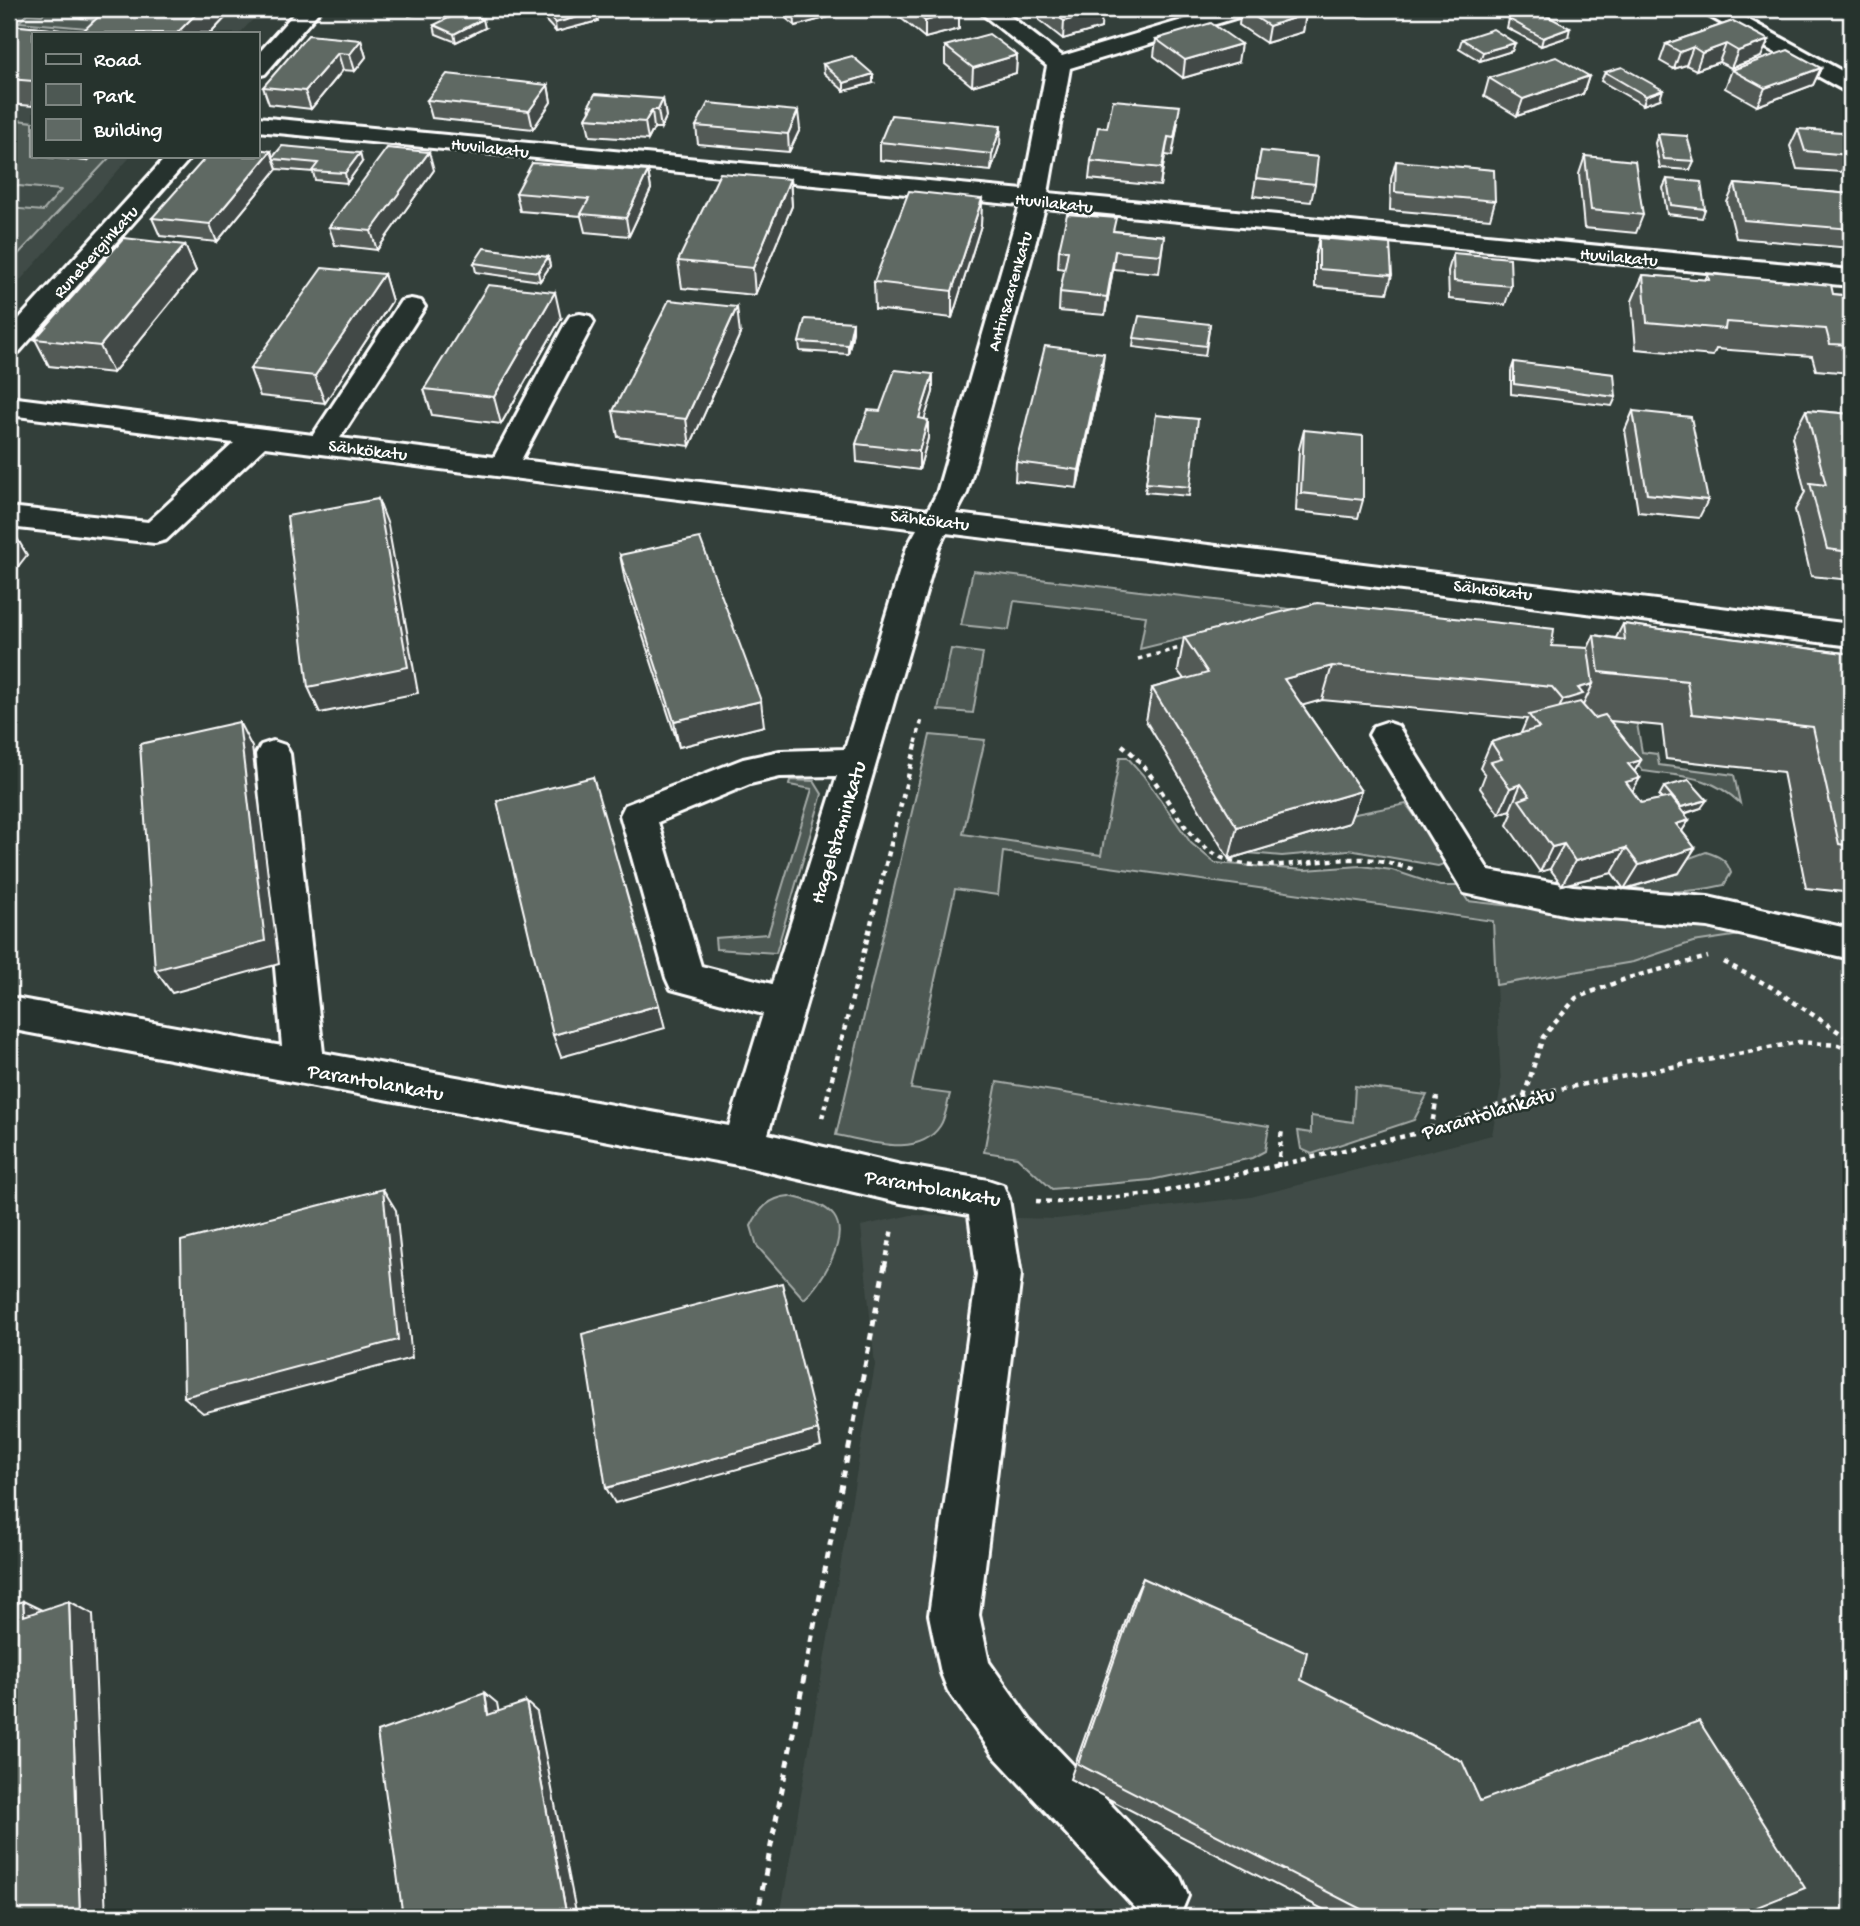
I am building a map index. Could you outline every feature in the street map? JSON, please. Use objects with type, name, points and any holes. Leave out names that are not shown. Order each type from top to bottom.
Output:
[{"type":"street","points":[[259,67],[310,9]]},
{"type":"street","points":[[987,9],[1059,64],[1241,9]]},
{"type":"street","points":[[1713,9],[1851,85]]},
{"type":"street","name":"Antinsaarenkatu","points":[[938,520],[952,493],[1034,200],[1059,64]]},
{"type":"street","name":"Huvilakatu","points":[[259,124],[1851,278]]},
{"type":"street","name":"Runeberginkatu","points":[[9,346],[178,158]]},
{"type":"street","points":[[322,443],[411,306]]},
{"type":"street","points":[[503,466],[580,322]]},
{"type":"street","name":"Sähkökatu","points":[[9,406],[1851,635]]},
{"type":"street","points":[[9,517],[155,533],[259,436]]},
{"type":"street","name":"Hagelstaminkatu","points":[[743,1147],[923,547],[938,520]]},
{"type":"street","points":[[1386,735],[1477,883],[1573,901],[1708,912],[1851,944]]},
{"type":"street","points":[[273,754],[304,1068]]},
{"type":"street","points":[[786,1004],[685,978],[638,815],[743,772],[780,764],[858,762]]},
{"type":"street","name":"Parantolankatu","points":[[9,1013],[743,1147],[901,1184],[988,1199]]},
{"type":"street","points":[[988,1199],[999,1275],[954,1615],[966,1673],[1012,1738],[1161,1896]]},
{"type":"path","points":[[1841,9],[1851,15]]},
{"type":"path","points":[[1138,659],[1190,646]]},
{"type":"path","points":[[811,1163],[925,709]]},
{"type":"path","points":[[1122,745],[1139,755],[1193,832],[1209,850],[1225,860],[1311,863],[1369,859],[1477,883]]},
{"type":"path","points":[[1524,1096],[1543,1037],[1576,998],[1628,978],[1713,955],[1770,987],[1851,1040]]},
{"type":"path","name":"Parantolankatu","points":[[988,1199],[1057,1202],[1154,1194],[1431,1130],[1524,1096],[1799,1042],[1838,1045],[1851,1051]]},
{"type":"path","points":[[1431,1130],[1437,1097]]},
{"type":"path","points":[[1278,1167],[1282,1128]]},
{"type":"path","points":[[757,1917],[901,1184]]},
{"type":"shaded area","points":[[9,9],[263,9],[241,32],[32,32],[32,158],[129,158],[9,293]]},
{"type":"shaded area","points":[[1493,921],[1754,933],[1851,955],[1851,1917],[780,1917],[875,1365],[861,1226],[911,1215],[1057,1219],[1251,1197],[1492,1135],[1501,1086]]},
{"type":"green space","points":[[49,9],[90,9],[81,18],[94,20],[87,28],[19,22],[27,14],[42,15]]},
{"type":"green space","points":[[9,119],[32,122],[32,158],[87,161],[91,158],[109,158],[9,264],[9,208],[43,211],[61,190],[9,185]]},
{"type":"green space","points":[[973,571],[1298,610],[1140,649],[1146,616],[1014,601],[1009,630],[961,625]]},
{"type":"green space","points":[[951,649],[983,653],[973,713],[938,710]]},
{"type":"green space","points":[[1602,719],[1637,724],[1642,752],[1657,754],[1659,765],[1734,775],[1740,803],[1717,787],[1695,778],[1643,771]]},
{"type":"green space","points":[[930,735],[985,740],[963,834],[1101,855],[1120,757],[1127,757],[1191,843],[1215,863],[1305,870],[1361,866],[1392,870],[1440,886],[1458,886],[1468,901],[1754,933],[1693,942],[1633,962],[1496,985],[1493,921],[1003,852],[998,895],[955,889],[911,1089],[950,1094],[940,1126],[931,1136],[906,1145],[836,1135]]},
{"type":"green space","points":[[790,780],[814,781],[822,794],[776,953],[716,949],[715,938],[768,934],[812,789],[789,785]]},
{"type":"green space","points":[[1406,804],[1435,843],[1444,864],[1438,866],[1349,850],[1282,856],[1247,853],[1345,816]]},
{"type":"green space","points":[[1706,852],[1727,864],[1731,873],[1724,885],[1678,892],[1632,887],[1679,873],[1673,864]]},
{"type":"green space","points":[[997,1082],[1269,1126],[1265,1151],[1252,1158],[1151,1180],[1052,1189],[1017,1157],[984,1152]]},
{"type":"green space","points":[[1355,1086],[1427,1095],[1414,1120],[1312,1154],[1301,1149],[1298,1131],[1311,1133],[1311,1116],[1353,1122]]},
{"type":"green space","points":[[789,1196],[825,1208],[834,1216],[838,1225],[836,1248],[831,1260],[818,1283],[804,1299],[757,1246],[751,1226],[766,1205]]},
{"type":"building","points":[[107,9],[201,9],[178,32],[82,32]]},
{"type":"building","points":[[593,9],[596,12],[555,23],[543,10]]},
{"type":"building","points":[[910,9],[955,9],[959,12],[925,21]]},
{"type":"building","points":[[1047,9],[1099,9],[1102,11],[1064,21]]},
{"type":"building","points":[[1243,9],[1297,9],[1306,14],[1269,26]]},
{"type":"building","points":[[1536,10],[1570,28],[1543,38],[1509,19]]},
{"type":"building","points":[[463,11],[483,19],[454,34],[434,25]]},
{"type":"building","points":[[1733,21],[1769,40],[1738,51],[1726,44],[1702,53],[1693,47],[1680,52],[1666,44]]},
{"type":"building","points":[[1211,23],[1241,44],[1185,60],[1156,39]]},
{"type":"building","points":[[9,25],[82,32],[32,32],[32,81],[9,79]]},
{"type":"building","points":[[1493,29],[1515,43],[1483,52],[1462,39]]},
{"type":"building","points":[[989,34],[1017,55],[973,68],[945,46]]},
{"type":"building","points":[[308,35],[361,40],[350,54],[338,53],[305,91],[263,87]]},
{"type":"building","points":[[1788,50],[1821,68],[1765,88],[1732,70]]},
{"type":"building","points":[[852,56],[873,74],[844,83],[823,64]]},
{"type":"building","points":[[1556,57],[1589,76],[1523,99],[1489,78]]},
{"type":"building","points":[[1622,67],[1663,90],[1646,96],[1605,72]]},
{"type":"building","points":[[447,74],[548,85],[529,111],[427,100]]},
{"type":"building","points":[[595,94],[663,99],[658,110],[652,110],[645,122],[586,118],[593,106],[589,105]]},
{"type":"building","points":[[1113,100],[1180,106],[1174,138],[1168,137],[1162,168],[1091,161],[1098,127],[1107,128]]},
{"type":"building","points":[[708,103],[798,111],[788,134],[696,126]]},
{"type":"building","points":[[891,115],[1001,126],[992,154],[880,142]]},
{"type":"building","points":[[1798,129],[1842,132],[1850,155],[1805,151]]},
{"type":"building","points":[[1658,134],[1687,136],[1694,161],[1664,159]]},
{"type":"building","points":[[282,146],[360,153],[345,173],[312,171],[318,163],[274,159]]},
{"type":"building","points":[[387,148],[429,152],[371,231],[329,227]]},
{"type":"building","points":[[259,149],[271,151],[210,224],[152,218],[205,158],[259,158]]},
{"type":"building","points":[[1261,151],[1318,157],[1315,184],[1256,178]]},
{"type":"building","points":[[1585,156],[1635,161],[1643,215],[1591,210]]},
{"type":"building","points":[[1396,161],[1494,170],[1495,201],[1395,192]]},
{"type":"building","points":[[532,163],[648,171],[626,218],[581,214],[589,199],[516,193]]},
{"type":"building","points":[[720,173],[790,179],[753,268],[678,261]]},
{"type":"building","points":[[1667,179],[1701,182],[1705,209],[1671,205]]},
{"type":"building","points":[[1735,184],[1851,194],[1851,229],[1744,220]]},
{"type":"building","points":[[909,191],[982,199],[952,291],[874,282]]},
{"type":"building","points":[[1067,214],[1116,218],[1113,231],[1164,236],[1161,255],[1115,251],[1107,297],[1060,292],[1068,251],[1059,250]]},
{"type":"building","points":[[124,238],[185,245],[100,346],[35,339]]},
{"type":"building","points":[[1319,238],[1390,244],[1392,275],[1319,269]]},
{"type":"building","points":[[484,248],[548,257],[538,272],[474,263]]},
{"type":"building","points":[[1453,253],[1510,258],[1511,286],[1454,281]]},
{"type":"building","points":[[322,268],[384,274],[315,376],[250,369]]},
{"type":"building","points":[[1708,274],[1831,285],[1833,294],[1851,296],[1851,345],[1830,344],[1826,329],[1726,322],[1725,329],[1647,322],[1643,275],[1709,280]]},
{"type":"building","points":[[488,285],[555,292],[494,397],[424,389]]},
{"type":"building","points":[[669,300],[737,307],[686,419],[613,411]]},
{"type":"building","points":[[1139,316],[1210,324],[1206,346],[1134,338]]},
{"type":"building","points":[[805,319],[853,322],[848,345],[799,342]]},
{"type":"building","points":[[1045,346],[1104,353],[1079,470],[1016,462]]},
{"type":"building","points":[[1514,362],[1614,374],[1616,397],[1514,384]]},
{"type":"building","points":[[895,370],[933,374],[919,418],[928,420],[919,451],[856,444],[868,410],[880,411]]},
{"type":"building","points":[[1806,410],[1851,414],[1851,552],[1827,549],[1810,483],[1826,485]]},
{"type":"building","points":[[1633,411],[1691,417],[1708,500],[1647,494]]},
{"type":"building","points":[[1156,415],[1198,419],[1190,487],[1146,483]]},
{"type":"building","points":[[1304,430],[1363,436],[1363,500],[1301,493]]},
{"type":"building","points":[[378,499],[408,667],[308,687],[287,516]]},
{"type":"building","points":[[700,538],[761,701],[674,721],[620,555]]},
{"type":"building","points":[[1317,603],[1554,629],[1552,646],[1588,648],[1593,684],[1578,688],[1583,694],[1563,700],[1552,687],[1332,666],[1284,679],[1361,791],[1237,827],[1152,688],[1208,673],[1184,637]]},
{"type":"building","points":[[1623,624],[1851,654],[1851,846],[1839,844],[1813,727],[1692,714],[1687,681],[1599,672],[1594,635],[1625,640]]},
{"type":"building","points":[[1580,702],[1594,718],[1605,715],[1641,760],[1628,764],[1640,778],[1626,782],[1641,803],[1671,797],[1689,820],[1676,824],[1695,848],[1639,865],[1626,848],[1575,861],[1564,844],[1552,847],[1519,800],[1530,796],[1521,784],[1510,788],[1491,762],[1502,759],[1491,742],[1539,728],[1529,715]]},
{"type":"building","points":[[239,722],[265,941],[155,970],[140,744]]},
{"type":"building","points":[[593,777],[659,1005],[553,1035],[497,801]]},
{"type":"building","points":[[1689,780],[1707,800],[1681,807],[1664,787]]},
{"type":"building","points":[[383,1189],[398,1340],[184,1397],[181,1241]]},
{"type":"building","points":[[782,1283],[818,1430],[606,1488],[582,1334]]},
{"type":"building","points":[[1143,1578],[1307,1652],[1301,1680],[1462,1761],[1480,1801],[1699,1721],[1805,1888],[1732,1917],[1358,1917],[1361,1909],[1078,1764]]},
{"type":"building","points":[[23,1601],[24,1616],[69,1601],[80,1917],[9,1917],[9,1606]]},
{"type":"building","points":[[485,1693],[488,1715],[526,1702],[567,1917],[403,1917],[377,1732]]}]
